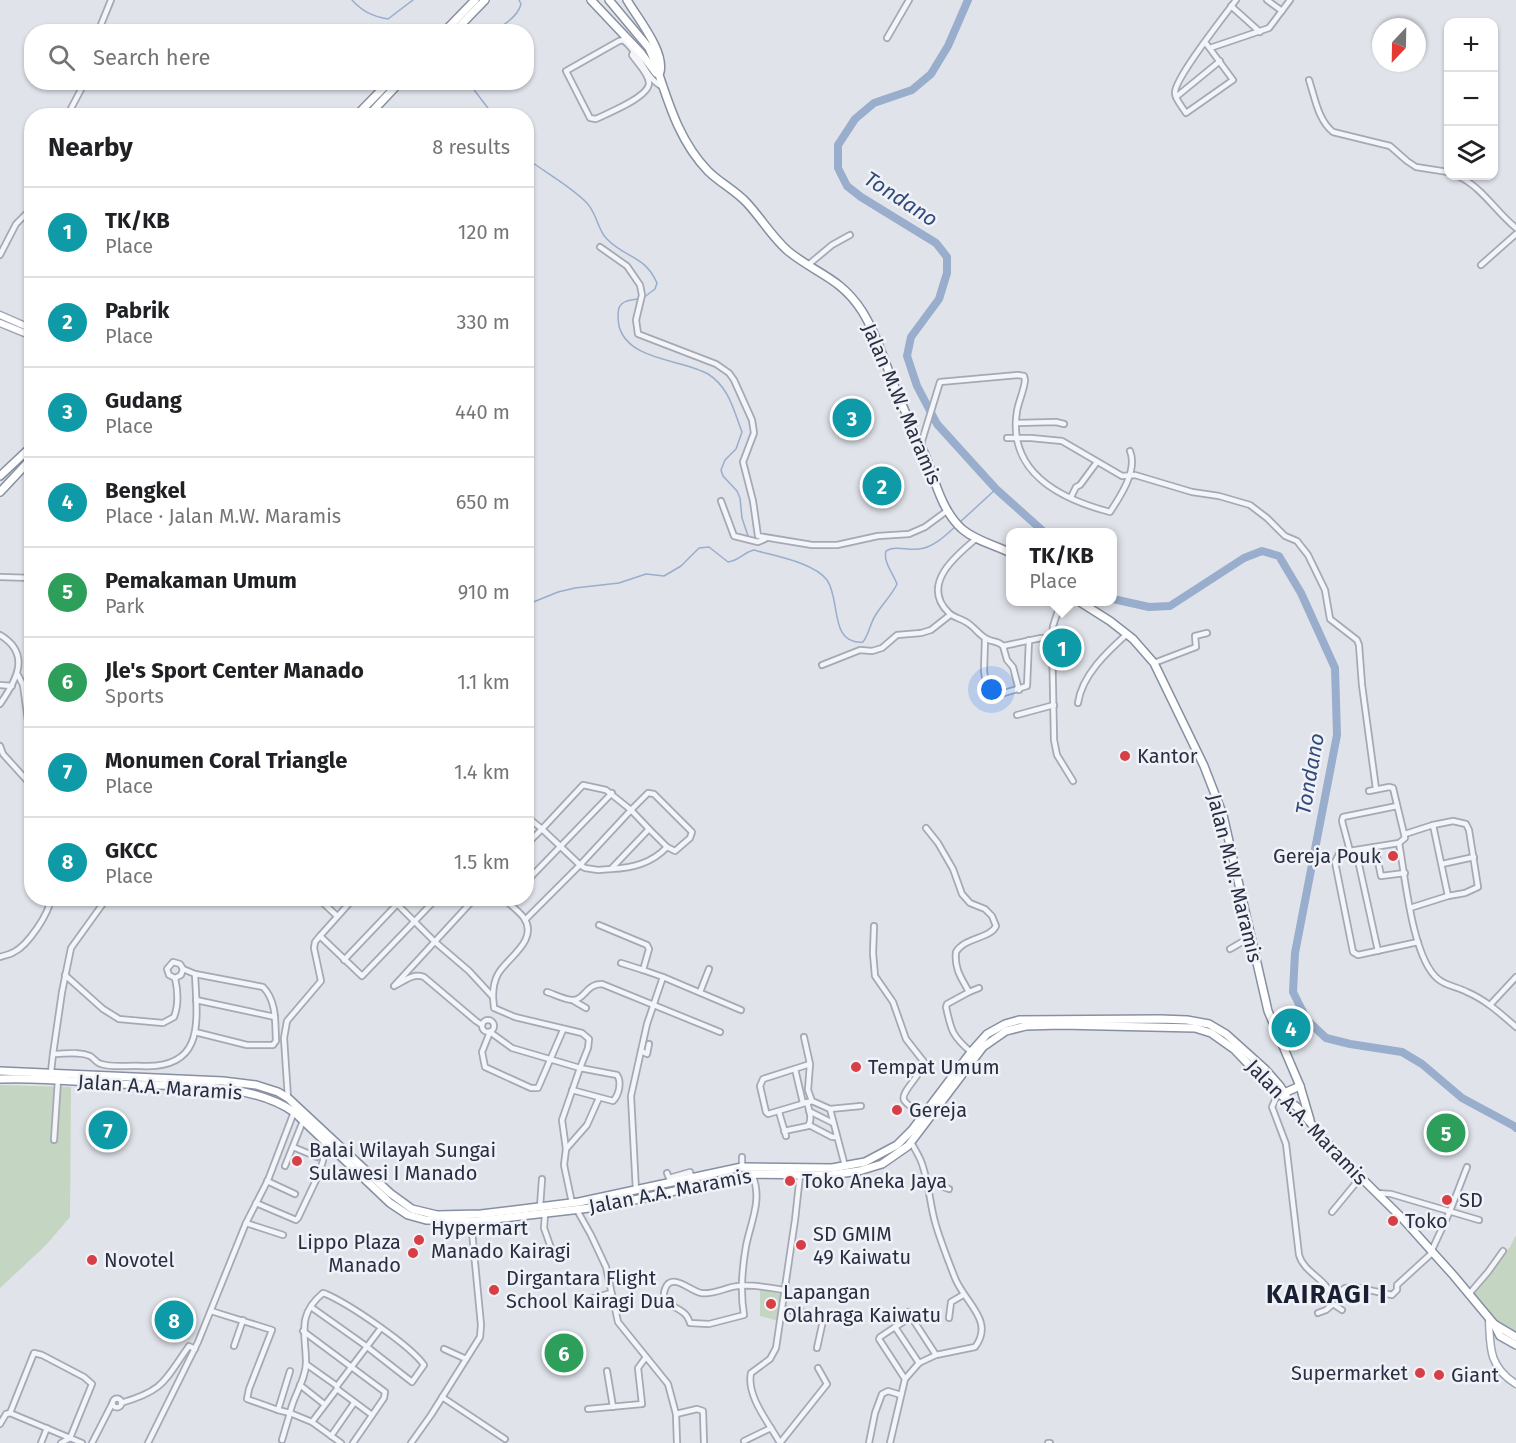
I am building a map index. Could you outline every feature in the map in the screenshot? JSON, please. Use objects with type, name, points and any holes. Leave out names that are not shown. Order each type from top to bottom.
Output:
[{"type":"highway","points":[[453,24],[473,6],[485,0]]},
{"type":"highway","points":[[591,0],[640,53],[661,80]]},
{"type":"highway","points":[[609,0],[649,48],[661,80]]},
{"type":"highway","points":[[627,0],[657,51],[661,62],[661,80]]},
{"type":"highway","points":[[460,24],[473,6]]},
{"type":"highway","name":"Jalan M.W. Maramis","points":[[661,80],[680,132],[704,166],[740,196],[781,245],[839,284],[861,309],[876,337],[898,396],[948,510],[961,528],[976,538]]},
{"type":"highway","points":[[364,108],[381,90]]},
{"type":"highway","points":[[376,108],[392,90]]},
{"type":"highway","points":[[0,476],[24,454]]},
{"type":"highway","points":[[0,492],[24,467]]},
{"type":"highway","points":[[976,538],[1006,551]]},
{"type":"highway","name":"Jalan M.W. Maramis","points":[[1086,606],[1127,634],[1154,663],[1215,791],[1223,815],[1268,1011],[1300,1086],[1311,1122]]},
{"type":"highway","points":[[0,1071],[248,1083],[274,1090],[288,1098],[390,1193],[412,1209],[432,1214],[481,1214],[572,1203],[742,1167],[845,1166],[865,1162],[891,1149],[912,1130],[971,1052],[992,1031],[1005,1024],[1019,1020],[1150,1022]]},
{"type":"highway","name":"Jalan A.A. Maramis","points":[[0,1079],[220,1089],[264,1096],[294,1112],[403,1213],[430,1221],[471,1221],[577,1210],[752,1174],[831,1175],[860,1171],[882,1164],[896,1156],[911,1142],[983,1047],[1001,1034],[1017,1028],[1045,1025],[1187,1020],[1214,1025],[1265,1069],[1283,1093],[1360,1178],[1402,1218],[1492,1322],[1516,1342]]},
{"type":"highway","points":[[1283,1093],[1300,1086]]},
{"type":"highway","points":[[696,1178],[701,1186]]},
{"type":"main road","points":[[0,315],[24,326]]},
{"type":"main road","points":[[0,323],[24,333]]},
{"type":"main road","points":[[1492,1322],[1492,1357],[1498,1370],[1516,1384]]},
{"type":"street","points":[[101,24],[111,0]]},
{"type":"street","points":[[887,38],[909,0]]},
{"type":"street","points":[[1205,42],[1233,80],[1186,113],[1175,92],[1180,79],[1205,42],[1236,0]]},
{"type":"street","points":[[1267,0],[1282,11]]},
{"type":"street","points":[[1210,48],[1271,27],[1290,0]]},
{"type":"street","points":[[1231,6],[1260,32]]},
{"type":"street","points":[[633,51],[632,55],[649,81],[642,96],[596,119],[590,118],[566,72],[619,41],[623,40],[633,51],[652,79],[661,80]]},
{"type":"street","points":[[1176,97],[1220,61]]},
{"type":"street","points":[[1309,80],[1326,126],[1333,132],[1390,146],[1416,167],[1444,171]]},
{"type":"street","points":[[71,108],[81,90]]},
{"type":"street","points":[[1465,180],[1481,190],[1503,217],[1516,228]]},
{"type":"street","points":[[0,255],[12,231],[24,217]]},
{"type":"street","points":[[1481,265],[1516,234]]},
{"type":"street","points":[[808,265],[831,245],[850,235]]},
{"type":"street","points":[[600,247],[627,266],[640,285],[642,295],[636,321],[639,335],[716,364],[729,373],[734,380],[752,420],[754,434],[743,462],[755,512],[756,533],[760,537],[812,545],[837,545],[878,536],[903,535],[925,527],[948,510]]},
{"type":"street","points":[[921,445],[940,382],[1018,375],[1024,376],[1025,384],[1017,411],[1017,438],[1028,465],[1040,480],[1052,489],[1110,512],[1129,477],[1133,460],[1130,451]]},
{"type":"street","points":[[1016,423],[1056,422],[1064,424]]},
{"type":"street","points":[[1007,438],[1062,441],[1122,476],[1135,476],[1192,492],[1243,502],[1262,514],[1284,536],[1295,539],[1305,549],[1325,590],[1330,619],[1357,640],[1359,645],[1376,789]]},
{"type":"street","points":[[1071,497],[1076,487],[1097,462]]},
{"type":"street","points":[[721,501],[734,536],[758,542],[768,538]]},
{"type":"street","points":[[976,538],[953,559],[938,582],[940,598],[950,615],[969,624],[985,639],[998,641],[1003,646],[1006,660],[1013,667],[1018,690]]},
{"type":"street","points":[[0,578],[24,578]]},
{"type":"street","points":[[1060,606],[1053,626],[1052,639],[1055,748],[1073,781]]},
{"type":"street","points":[[822,665],[861,650],[872,651],[882,648],[897,635],[931,630],[950,615]]},
{"type":"street","points":[[1154,663],[1196,647],[1195,636],[1207,633]]},
{"type":"street","points":[[1078,703],[1088,678],[1107,653],[1127,634]]},
{"type":"street","points":[[0,635],[13,646],[19,667],[18,675],[0,704]]},
{"type":"street","points":[[985,639],[984,671],[988,696],[991,697],[1028,686],[1029,640]]},
{"type":"street","points":[[1003,646],[1029,640],[1052,639]]},
{"type":"street","points":[[18,675],[24,692]]},
{"type":"street","points":[[0,685],[12,686]]},
{"type":"street","points":[[1017,715],[1054,705]]},
{"type":"street","points":[[0,746],[3,754],[24,777]]},
{"type":"street","points":[[525,920],[580,865],[631,810],[648,793],[650,792],[690,830],[692,835],[673,851],[667,847],[631,810],[612,793],[583,785],[534,837]]},
{"type":"street","points":[[1368,791],[1393,788],[1405,834],[1399,843],[1339,854],[1335,862],[1353,952],[1358,955],[1418,942]]},
{"type":"street","points":[[534,874],[612,793]]},
{"type":"street","points":[[1378,951],[1353,851],[1342,821],[1343,817],[1397,806]]},
{"type":"street","points":[[1405,834],[1453,821],[1466,824],[1469,830],[1478,887],[1475,890],[1410,908]]},
{"type":"street","points":[[534,822],[585,868],[598,870],[634,866],[656,858],[667,847]]},
{"type":"street","points":[[1433,825],[1448,896]]},
{"type":"street","points":[[926,828],[953,868],[962,894],[970,903],[985,909],[992,916],[996,926],[993,932],[965,943],[956,952],[958,974],[969,992]]},
{"type":"street","points":[[611,869],[650,829]]},
{"type":"street","points":[[1399,843],[1418,942],[1432,972],[1437,978],[1490,1005],[1516,1027]]},
{"type":"street","points":[[1375,847],[1381,876],[1405,873]]},
{"type":"street","points":[[623,856],[634,866]]},
{"type":"street","points":[[1442,864],[1474,857]]},
{"type":"street","points":[[0,957],[12,954],[24,944],[49,906]]},
{"type":"street","points":[[51,1072],[71,948],[101,906]]},
{"type":"street","points":[[326,906],[337,916]]},
{"type":"street","points":[[288,1098],[284,1038],[287,1021],[321,981],[314,948],[315,942],[346,906]]},
{"type":"street","points":[[344,960],[396,906]]},
{"type":"street","points":[[398,906],[469,971],[493,997]]},
{"type":"street","points":[[320,936],[360,975],[363,975],[430,906]]},
{"type":"street","points":[[467,906],[394,986],[411,977],[424,976],[482,1025],[483,1030],[490,1032],[512,1048],[580,1068],[618,1076],[618,1092],[615,1100],[572,1090]]},
{"type":"street","points":[[512,906],[525,920],[526,940],[498,975],[494,984],[494,1028],[482,1052],[485,1067],[538,1089],[563,1030]]},
{"type":"street","points":[[599,925],[647,945],[649,949],[643,970]]},
{"type":"street","points":[[874,926],[874,976],[893,1002],[906,1039],[924,1062],[921,1073],[904,1091],[903,1097],[923,1115]]},
{"type":"street","points":[[1230,949],[1242,942],[1252,942]]},
{"type":"street","points":[[175,978],[167,973],[170,964],[177,962],[183,969],[195,974],[263,987],[269,995],[275,1017],[276,1041],[273,1045],[247,1045],[195,1032]]},
{"type":"street","points":[[621,963],[663,977],[741,1010]]},
{"type":"street","points":[[175,978],[181,975],[183,969]]},
{"type":"street","points":[[700,992],[709,969]]},
{"type":"street","points":[[53,1054],[83,1054],[90,1056],[98,1063],[109,1065],[157,1067],[174,1062],[187,1051],[195,1032],[195,974]]},
{"type":"street","points":[[65,975],[113,1016],[128,1021],[153,1023],[163,1023],[174,1017],[178,1000],[175,978]]},
{"type":"street","points":[[636,1191],[631,1101],[641,1051],[663,977]]},
{"type":"street","points":[[1490,1005],[1516,977]]},
{"type":"street","points":[[573,1000],[579,999],[590,987],[598,984],[720,1032]]},
{"type":"street","points":[[971,1052],[956,1040],[951,1031],[946,1007],[947,1004],[979,988]]},
{"type":"street","points":[[547,992],[573,1000],[586,1008]]},
{"type":"street","points":[[196,1000],[275,1017]]},
{"type":"street","points":[[494,1008],[514,1017],[582,1033],[589,1039],[588,1048],[562,1120],[566,1149],[564,1165],[572,1203]]},
{"type":"street","points":[[482,1025],[488,1020],[493,1023]]},
{"type":"street","points":[[804,1037],[810,1064],[808,1102],[811,1120],[809,1125]]},
{"type":"street","points":[[647,1054],[649,1044]]},
{"type":"street","points":[[641,1051],[654,1057]]},
{"type":"street","points":[[810,1064],[761,1082],[766,1112],[770,1114],[779,1112],[808,1102],[830,1109],[861,1106]]},
{"type":"street","points":[[109,1065],[109,1076]]},
{"type":"street","points":[[795,1069],[808,1102]]},
{"type":"street","points":[[54,1140],[58,1080]]},
{"type":"street","points":[[1283,1093],[1272,1107],[1286,1144],[1301,1263],[1320,1279],[1331,1293],[1333,1304],[1342,1310]]},
{"type":"street","points":[[566,1149],[588,1124],[600,1098]]},
{"type":"street","points":[[830,1109],[845,1166]]},
{"type":"street","points":[[809,1111],[833,1124]]},
{"type":"street","points":[[148,1443],[195,1348],[294,1112]]},
{"type":"street","points":[[779,1112],[785,1133],[809,1125],[832,1137],[837,1137]]},
{"type":"street","points":[[285,1166],[303,1120]]},
{"type":"street","points":[[256,1203],[296,1220],[317,1178],[323,1161],[324,1142]]},
{"type":"street","points":[[890,1443],[905,1379],[919,1363],[936,1355],[975,1347],[982,1332],[982,1321],[963,1295],[936,1224],[923,1165],[911,1142]]},
{"type":"street","points":[[293,1147],[317,1157]]},
{"type":"street","points":[[742,1156],[742,1167]]},
{"type":"street","points":[[1332,1297],[1346,1288],[1355,1287],[1392,1295],[1397,1290],[1397,1285],[1432,1253],[1467,1167]]},
{"type":"street","points":[[667,1173],[669,1178],[690,1172],[696,1178]]},
{"type":"street","points":[[752,1174],[755,1180],[757,1200],[747,1243],[741,1285],[744,1315],[709,1324],[690,1323],[686,1314],[669,1305],[665,1299],[665,1288],[669,1283],[674,1282],[682,1283],[698,1293],[741,1285],[785,1290]]},
{"type":"street","points":[[800,1175],[783,1309],[774,1354],[751,1372],[749,1381],[755,1399],[780,1443],[827,1384],[818,1368]]},
{"type":"street","points":[[1332,1212],[1360,1178]]},
{"type":"street","points":[[540,1207],[542,1179]]},
{"type":"street","points":[[926,1180],[949,1189]]},
{"type":"street","points":[[267,1181],[295,1194]]},
{"type":"street","points":[[1377,1193],[1391,1194],[1479,1220]]},
{"type":"street","points":[[577,1210],[606,1267],[618,1322],[668,1384],[676,1414],[677,1443]]},
{"type":"street","points":[[544,1214],[544,1228],[551,1248],[544,1253]]},
{"type":"street","points":[[411,1443],[480,1334],[471,1221]]},
{"type":"street","points":[[246,1223],[283,1235]]},
{"type":"street","points":[[1469,1294],[1503,1251]]},
{"type":"street","points":[[582,1301],[611,1293]]},
{"type":"street","points":[[282,1440],[306,1364],[303,1330],[311,1307],[319,1295],[326,1294],[381,1328],[423,1362],[424,1367],[412,1382],[311,1307]]},
{"type":"street","points":[[949,1318],[951,1302],[963,1295]]},
{"type":"street","points":[[1318,1313],[1333,1304]]},
{"type":"street","points":[[783,1309],[834,1318]]},
{"type":"street","points":[[211,1311],[272,1330],[247,1399],[312,1422],[341,1443]]},
{"type":"street","points":[[905,1379],[879,1339],[909,1315],[936,1355]]},
{"type":"street","points":[[817,1348],[824,1316]]},
{"type":"street","points":[[234,1346],[243,1320]]},
{"type":"street","points":[[895,1327],[919,1363]]},
{"type":"street","points":[[312,1422],[381,1328]]},
{"type":"street","points":[[303,1330],[386,1392],[352,1443]]},
{"type":"street","points":[[92,1443],[112,1404],[118,1408],[121,1403],[155,1391],[189,1346],[195,1348]]},
{"type":"street","points":[[444,1349],[466,1359]]},
{"type":"street","points":[[0,1424],[6,1414],[10,1413],[33,1355],[36,1353],[84,1377],[92,1385],[70,1438],[61,1443]]},
{"type":"street","points":[[588,1409],[642,1404],[638,1368],[646,1357]]},
{"type":"street","points":[[306,1364],[354,1403],[372,1414]]},
{"type":"street","points":[[278,1410],[290,1371]]},
{"type":"street","points":[[607,1371],[613,1407]]},
{"type":"street","points":[[300,1385],[324,1404]]},
{"type":"street","points":[[869,1443],[875,1413],[882,1394],[888,1391],[901,1395]]},
{"type":"street","points":[[442,1397],[505,1439]]},
{"type":"street","points":[[331,1436],[354,1403]]},
{"type":"street","points":[[676,1414],[697,1409],[703,1411],[704,1443]]},
{"type":"street","points":[[10,1413],[82,1443]]},
{"type":"street","points":[[41,1443],[47,1428]]},
{"type":"street","points":[[744,1442],[771,1428]]},
{"type":"green space","points":[[0,1085],[71,1087],[70,1217],[46,1245],[0,1288]]},
{"type":"green space","points":[[1516,1235],[1516,1334],[1505,1330],[1470,1295],[1510,1247]]},
{"type":"green space","name":"Lapangan Olahraga Kaiwatu","points":[[760,1290],[783,1292],[779,1321],[760,1316]]},
{"type":"waterway","points":[[352,0],[368,13],[388,19],[413,0]]},
{"type":"waterway","points":[[505,24],[519,9],[521,4],[519,0]]},
{"type":"waterway","name":"Tondano","points":[[968,0],[948,46],[931,74],[912,90],[874,103],[855,119],[838,145],[838,168],[847,186],[936,243],[947,257],[947,273],[939,299],[911,337],[907,356],[917,386],[937,424],[996,489],[1040,528]]},
{"type":"waterway","points":[[474,90],[488,108]]},
{"type":"waterway","points":[[534,164],[590,206],[606,238],[640,262],[652,274],[657,283],[655,289],[643,298]]},
{"type":"waterway","points":[[639,299],[620,305],[619,326],[624,337],[644,353],[708,374],[721,386],[730,400],[742,432],[736,449],[725,460],[721,470],[740,498],[742,518],[749,539]]},
{"type":"waterway","points":[[959,523],[996,489]]},
{"type":"waterway","points":[[534,602],[575,588],[619,583],[646,574],[664,576],[681,566],[699,548],[709,547],[728,562],[754,550],[793,560],[821,574],[831,589],[840,629],[852,641],[863,642],[875,616],[897,584],[887,563],[886,551],[894,548],[924,548],[939,540],[956,526]]},
{"type":"waterway","name":"Tondano","points":[[1117,600],[1149,607],[1170,606],[1244,558],[1262,551],[1279,556],[1301,593],[1335,668],[1337,735],[1295,953],[1293,992],[1307,1020],[1326,1038],[1402,1052],[1422,1064],[1462,1098],[1516,1128]]},
{"type":"place","name":"Gudang","points":[[852,418]]},
{"type":"place","name":"Pabrik","points":[[882,486]]},
{"type":"place","name":"TK/KB","points":[[1062,648]]},
{"type":"place","name":"Kantor","points":[[1125,756]]},
{"type":"place","name":"Gereja Pouk","points":[[1393,856]]},
{"type":"place","name":"Bengkel","points":[[1291,1028]]},
{"type":"place","name":"Tempat Umum","points":[[856,1067]]},
{"type":"place","name":"Gereja","points":[[897,1110]]},
{"type":"place","name":"Monumen Coral Triangle","points":[[108,1130]]},
{"type":"place","name":"Pemakaman Umum","points":[[1446,1133]]},
{"type":"place","name":"Balai Wilayah Sungai Sulawesi I Manado","points":[[297,1161]]},
{"type":"place","name":"Toko Aneka Jaya","points":[[790,1181]]},
{"type":"place","name":"SD","points":[[1447,1200]]},
{"type":"place","name":"Toko","points":[[1393,1221]]},
{"type":"place","name":"Hypermart Manado Kairagi","points":[[419,1240]]},
{"type":"place","name":"SD GMIM 49 Kaiwatu","points":[[801,1245]]},
{"type":"place","name":"Lippo Plaza Manado","points":[[413,1253]]},
{"type":"place","name":"Novotel","points":[[92,1260]]},
{"type":"place","name":"Dirgantara Flight School Kairagi Dua","points":[[494,1290]]},
{"type":"place","name":"Lapangan Olahraga Kaiwatu","points":[[771,1304]]},
{"type":"place","name":"GKCC","points":[[174,1320]]},
{"type":"place","name":"Jle's Sport Center Manado","points":[[564,1353]]},
{"type":"place","name":"Supermarket","points":[[1420,1373]]},
{"type":"place","name":"Giant","points":[[1439,1375]]},
{"type":"district","name":"KAIRAGI I","points":[[1327,1294]]}]
